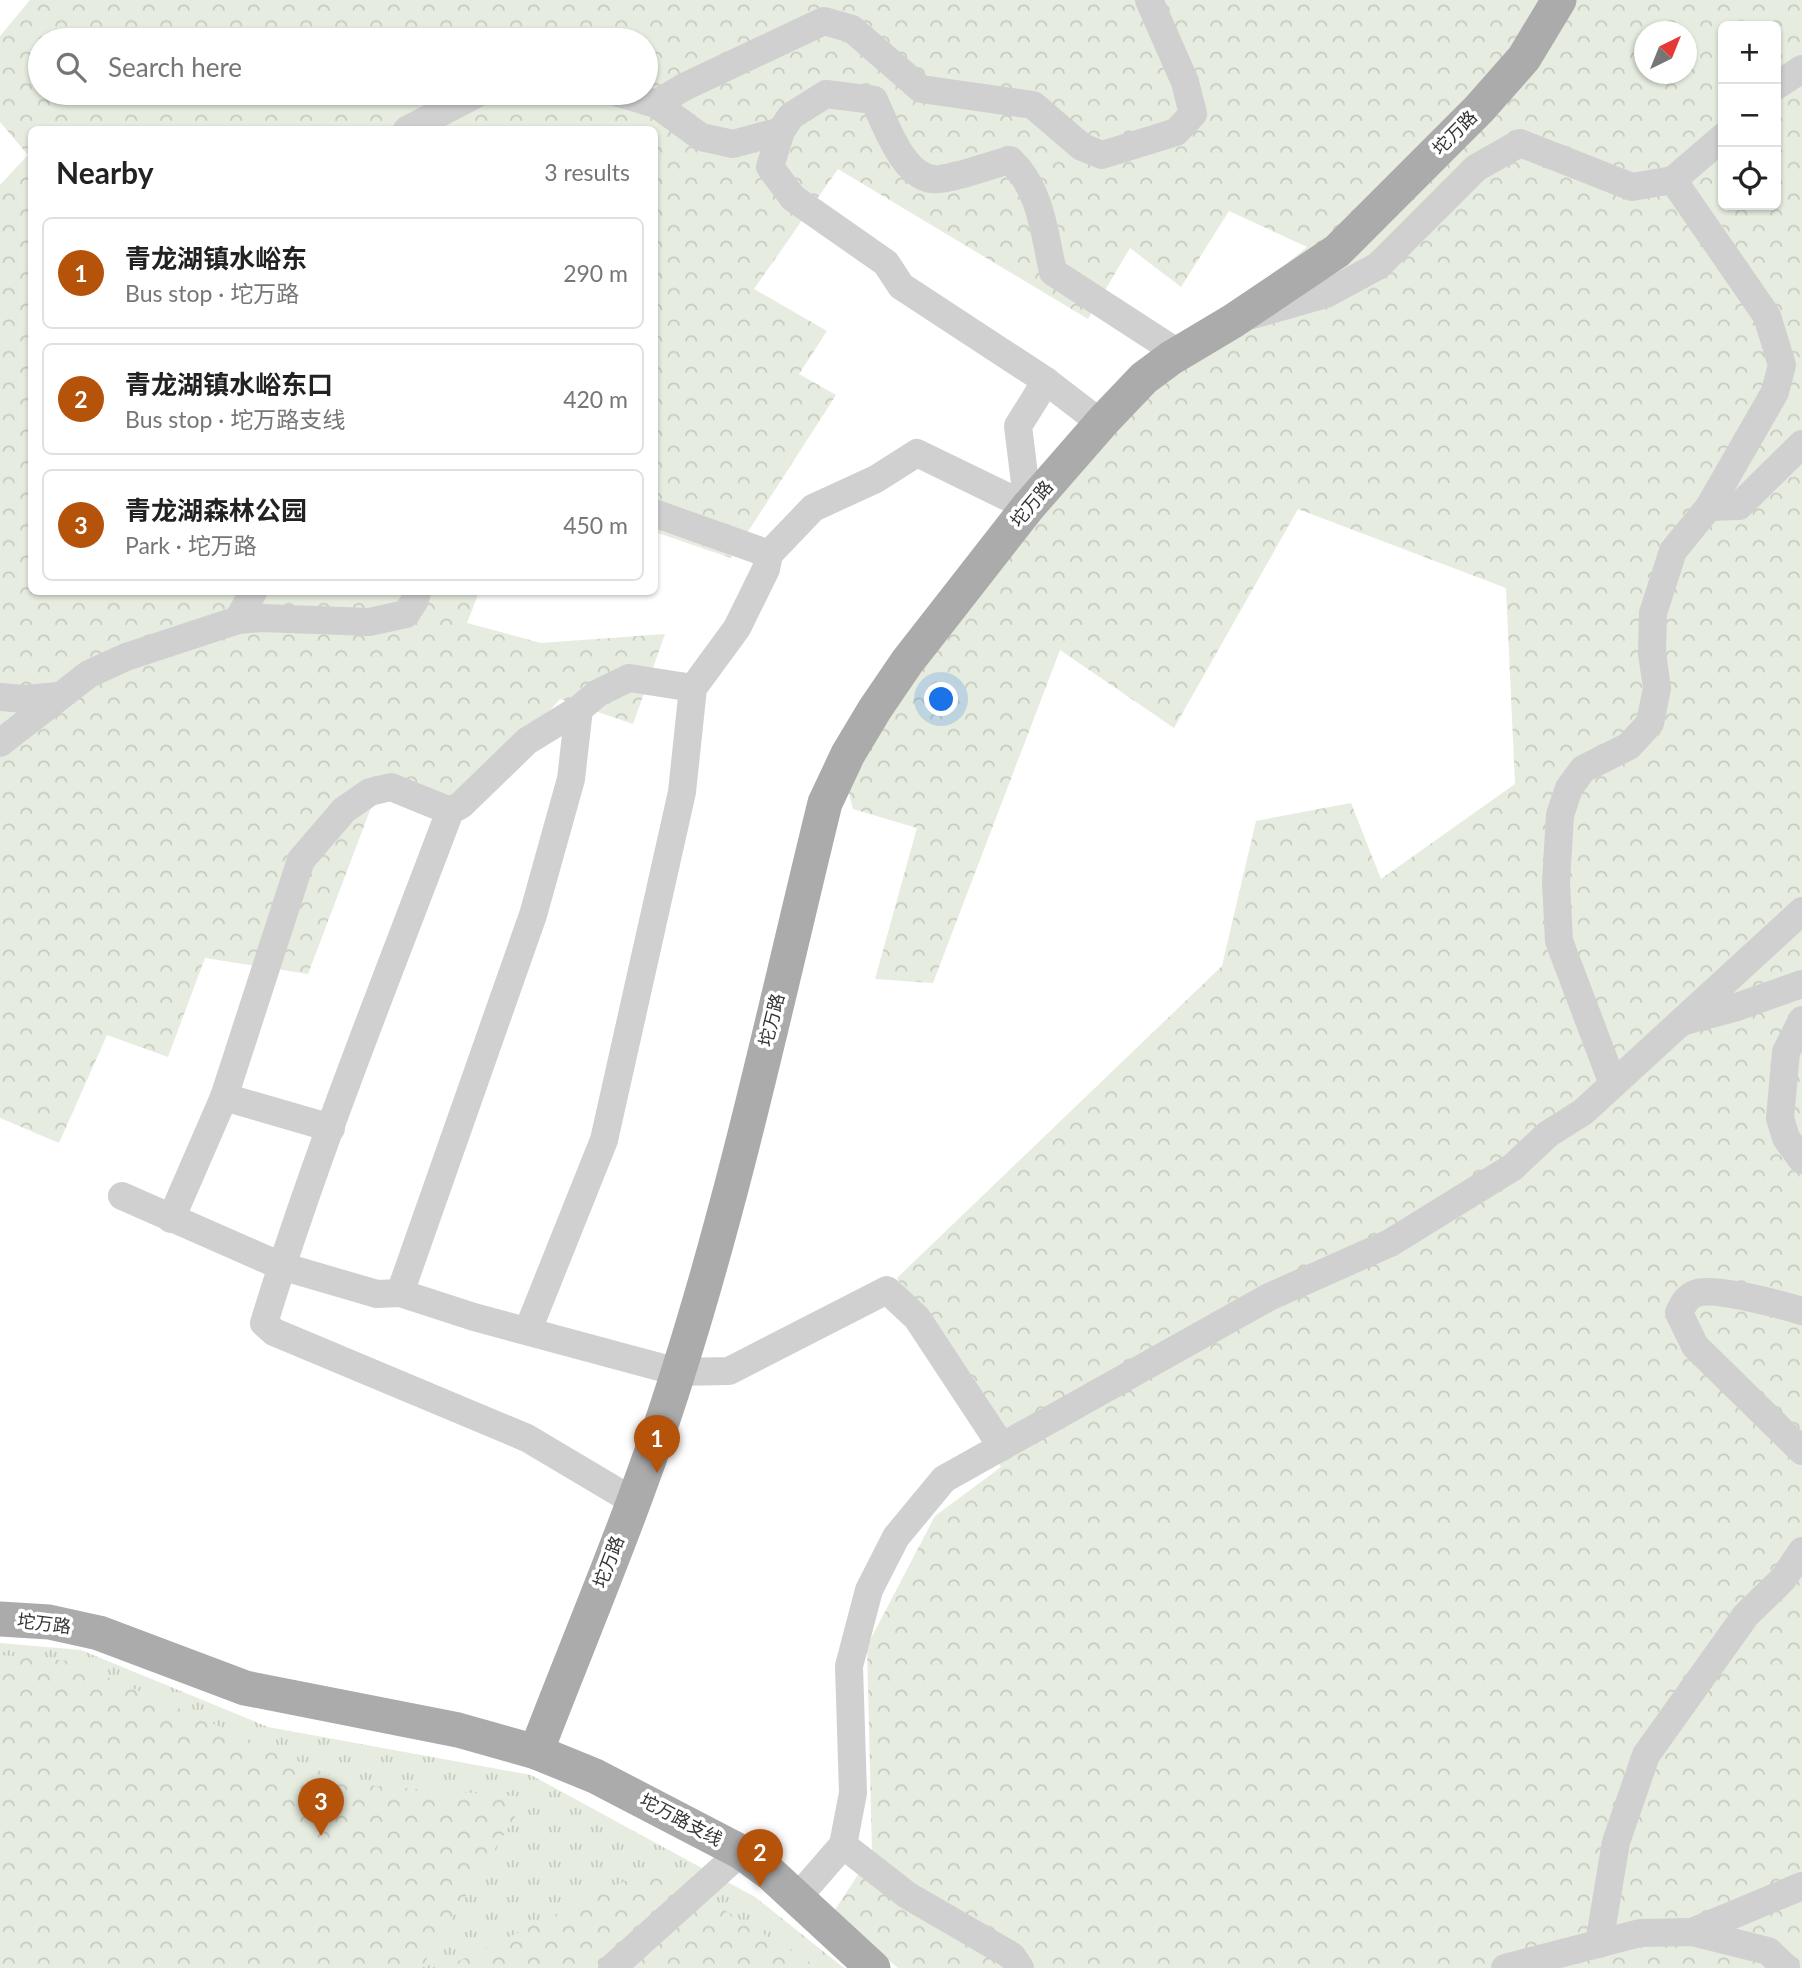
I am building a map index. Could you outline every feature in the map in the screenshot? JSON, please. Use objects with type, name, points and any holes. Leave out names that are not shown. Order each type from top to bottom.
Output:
[{"type":"main road","name":"坨万路","points":[[0,1619],[49,1622],[99,1633],[245,1688],[458,1730],[536,1752],[633,1501],[678,1372],[738,1165],[825,803],[848,754],[907,662],[1028,507],[1144,378],[1178,353],[1233,321],[1318,265],[1346,243],[1479,109],[1524,58],[1559,0]]},
{"type":"main road","name":"坨万路支线","points":[[536,1752],[595,1776],[741,1852],[771,1874],[869,1966]]},
{"type":"street","points":[[658,103],[684,87],[824,21],[852,29],[921,89],[1033,105],[1082,147],[1102,155],[1176,132],[1193,114],[1185,82],[1149,0]]},
{"type":"street","points":[[1779,84],[1802,69]]},
{"type":"street","points":[[1102,424],[1046,381],[901,286],[886,263],[793,198],[770,167],[781,131],[791,116],[826,94],[874,100],[900,156],[924,177],[938,179],[1010,160],[1023,173],[1036,197],[1053,272],[1178,353]]},
{"type":"street","points":[[415,126],[455,105]]},
{"type":"street","points":[[657,105],[701,137],[733,144],[781,131]]},
{"type":"street","points":[[1233,321],[1326,294],[1378,266],[1476,168],[1520,143],[1632,187],[1673,180],[1718,141]]},
{"type":"street","points":[[1613,1084],[1559,941],[1556,882],[1560,815],[1569,788],[1583,769],[1629,747],[1650,723],[1657,688],[1652,653],[1653,613],[1673,551],[1709,507],[1775,392],[1782,365],[1767,316],[1673,180]]},
{"type":"street","points":[[1028,507],[1018,426],[1046,381]]},
{"type":"street","points":[[1709,507],[1739,506],[1802,444]]},
{"type":"street","points":[[528,1330],[604,1140],[682,792],[693,688],[737,628],[766,569],[769,554],[813,508],[876,478],[918,453],[1028,507]]},
{"type":"street","points":[[658,514],[769,554]]},
{"type":"street","points":[[238,620],[251,595]]},
{"type":"street","points":[[0,743],[89,674],[126,657],[238,620],[262,618],[369,622],[406,614],[416,595]]},
{"type":"street","points":[[633,1501],[527,1438],[274,1332],[264,1324],[281,1266],[450,811],[461,805],[527,741],[579,709],[598,693],[629,677],[693,688]]},
{"type":"street","points":[[0,697],[24,699],[60,696]]},
{"type":"street","points":[[400,1293],[533,915],[571,779],[579,709]]},
{"type":"street","points":[[171,1219],[224,1097],[301,860],[344,810],[370,792],[391,788],[450,811]]},
{"type":"street","points":[[797,1898],[843,1845],[853,1793],[849,1665],[869,1590],[896,1537],[944,1479],[1269,1297],[1390,1243],[1513,1167],[1548,1135],[1583,1112],[1802,911]]},
{"type":"street","points":[[1681,1022],[1734,1008],[1802,984]]},
{"type":"street","points":[[1802,1020],[1786,1052],[1780,1118],[1786,1138],[1802,1160]]},
{"type":"street","points":[[224,1097],[331,1129]]},
{"type":"street","points":[[122,1196],[281,1266],[377,1294],[400,1293],[474,1317],[678,1372],[729,1371],[887,1290],[917,1318],[1002,1447]]},
{"type":"street","points":[[1802,1311],[1770,1302],[1700,1292],[1687,1298],[1679,1313],[1695,1346],[1802,1451]]},
{"type":"street","points":[[1599,1944],[1616,1842],[1646,1755],[1746,1615],[1783,1579],[1802,1551]]},
{"type":"street","points":[[843,1845],[907,1895],[1012,1956],[1020,1968]]},
{"type":"street","points":[[612,1968],[741,1852]]},
{"type":"street","points":[[1692,1931],[1802,1886]]},
{"type":"street","points":[[1505,1968],[1640,1933],[1692,1931],[1768,1951],[1786,1968]]},
{"type":"green space","points":[[30,0],[1802,0],[1802,1968],[898,1968],[833,1913],[872,1853],[867,1646],[935,1516],[1001,1467],[897,1278],[1222,966],[1256,821],[1351,803],[1381,879],[1515,784],[1506,588],[1298,509],[1174,728],[1060,650],[933,983],[875,979],[917,828],[853,809],[837,748],[1134,390],[1307,247],[1229,211],[1181,287],[1130,248],[1088,319],[838,169],[754,289],[827,331],[799,374],[836,395],[731,558],[658,533],[658,126],[28,126],[28,155],[0,122],[0,36]]},
{"type":"green space","points":[[28,155],[28,595],[478,595],[467,623],[541,643],[665,634],[633,724],[560,699],[462,812],[375,797],[308,974],[205,958],[168,1057],[107,1035],[59,1143],[0,1118],[0,185]]},
{"type":"green space","points":[[0,1643],[81,1650],[268,1727],[531,1775],[755,1897],[844,1968],[0,1968]]},
{"type":"green space","points":[[0,1655],[71,1661],[350,1784],[527,1797],[421,1968],[0,1968]]},
{"type":"green space","points":[[654,1867],[819,1968],[444,1968]]},
{"type":"place","name":"青龙湖镇水峪东","points":[[657,1473]]},
{"type":"place","name":"青龙湖森林公园","points":[[321,1836]]},
{"type":"place","name":"青龙湖镇水峪东口","points":[[760,1887]]}]
